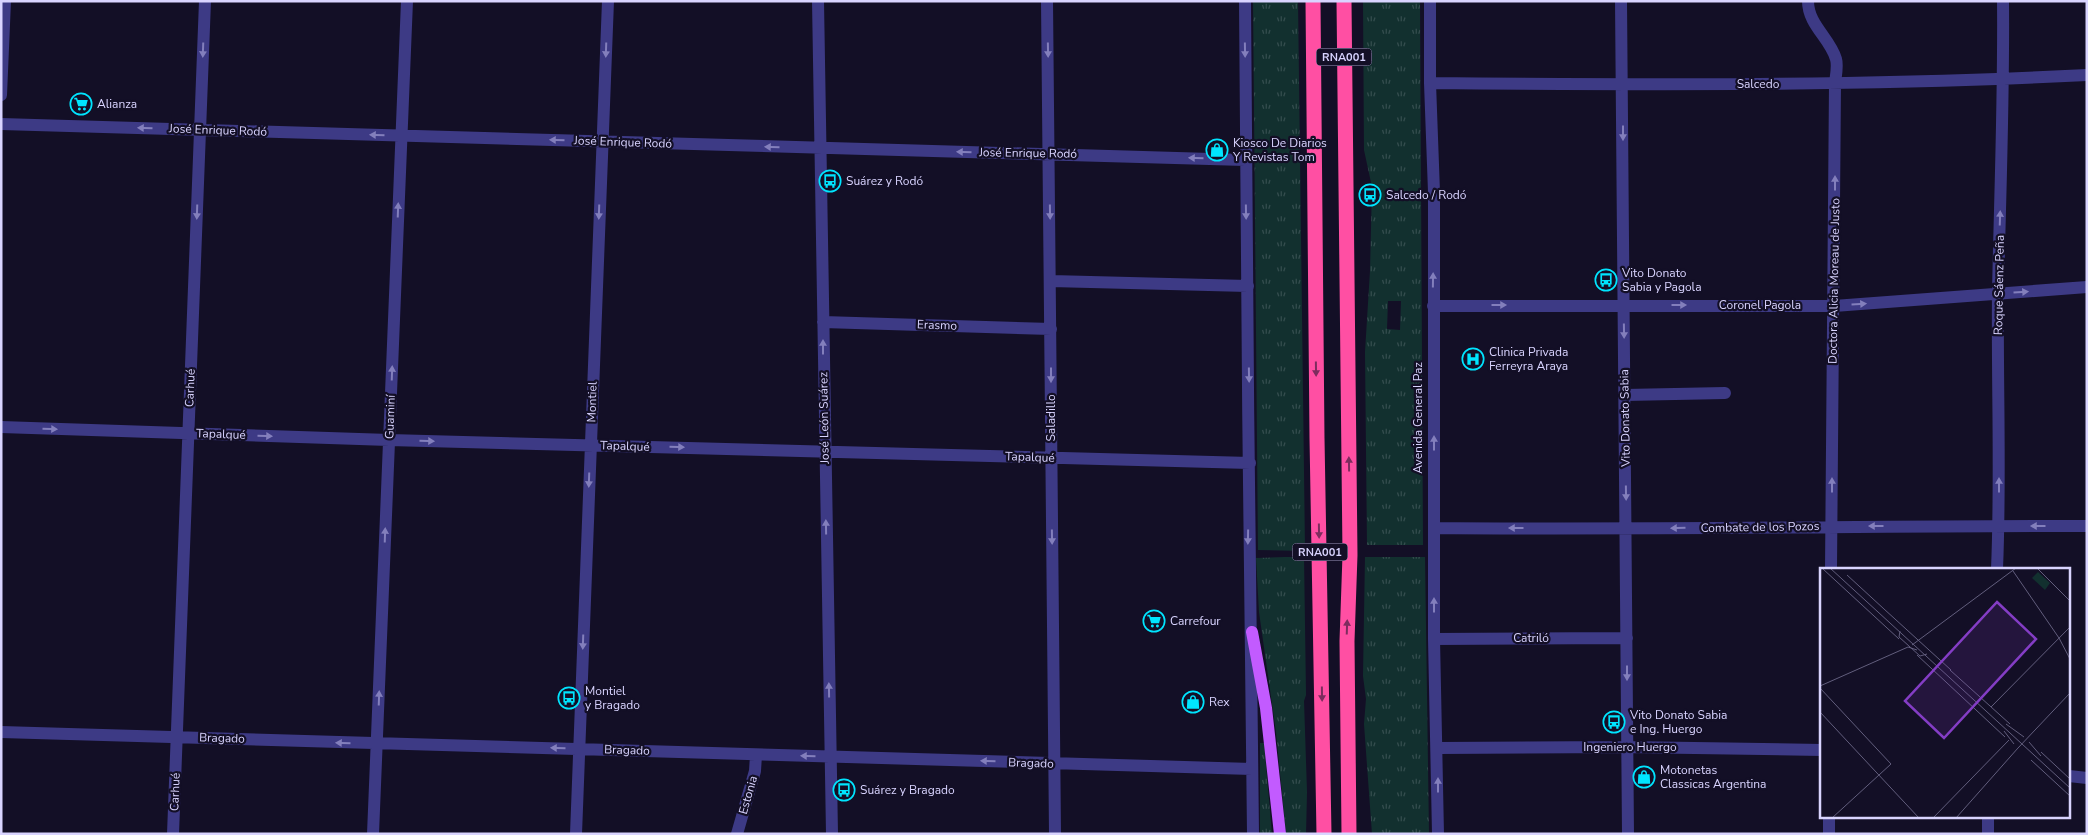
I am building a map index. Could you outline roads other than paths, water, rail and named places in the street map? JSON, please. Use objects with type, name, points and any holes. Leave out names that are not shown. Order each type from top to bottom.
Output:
[{"type":"highway","name":"RNA001","points":[[1313,1],[1317,438],[1324,834]]},
{"type":"highway","name":"RNA001","points":[[1344,1],[1350,538],[1347,640],[1349,834]]},
{"type":"highway","points":[[1348,781],[1357,834]]},
{"type":"highway","points":[[1316,834],[1323,783]]},
{"type":"main road","points":[[1252,632],[1266,708],[1280,834]]},
{"type":"street","points":[[1,95],[5,1]]},
{"type":"street","name":"Carhué","points":[[173,834],[205,1]]},
{"type":"street","name":"Guaminí","points":[[374,834],[407,1]]},
{"type":"street","name":"Montiel","points":[[576,834],[608,1]]},
{"type":"street","name":"José León Suárez","points":[[818,1],[824,452],[832,834]]},
{"type":"street","name":"Saladillo","points":[[1047,1],[1056,834]]},
{"type":"street","points":[[1244,1],[1250,463],[1248,548],[1252,632],[1253,834]]},
{"type":"street","name":"Avenida General Paz","points":[[1430,1],[1430,83],[1434,192],[1434,639],[1438,748],[1438,834]]},
{"type":"street","name":"Vito Donato Sabia","points":[[1621,1],[1628,834]]},
{"type":"street","name":"Doctora Alicia Moreau de Justo","points":[[1808,1],[1811,18],[1836,58],[1831,568]]},
{"type":"street","name":"Roque Sáenz Peña","points":[[1997,568],[1999,526],[1998,293],[2004,79],[2003,1]]},
{"type":"street","name":"Salcedo","points":[[1430,83],[1835,83],[2087,75]]},
{"type":"street","name":"José Enrique Rodó","points":[[1,124],[1245,160]]},
{"type":"street","points":[[1050,281],[1248,286]]},
{"type":"street","name":"Coronel Pagola","points":[[1433,306],[1834,306],[2087,287]]},
{"type":"street","name":"Erasmo","points":[[823,322],[1051,329]]},
{"type":"street","points":[[1624,395],[1725,393]]},
{"type":"street","name":"Tapalqué","points":[[1,427],[389,440],[1250,463]]},
{"type":"street","name":"Combate de los Pozos","points":[[1434,528],[1626,529],[1831,526],[2087,526]]},
{"type":"street","name":"Catriló","points":[[1434,639],[1627,638]]},
{"type":"street","name":"Bragado","points":[[1,732],[177,736],[377,744],[580,748],[1252,770]]},
{"type":"street","name":"Ingeniero Huergo","points":[[1438,748],[1626,747],[1820,750]]},
{"type":"street","name":"Estonia","points":[[737,834],[755,771],[756,755]]},
{"type":"street","points":[[2070,776],[2087,778]]},
{"type":"street","points":[[1829,818],[1829,834]]},
{"type":"street","points":[[1988,818],[1988,834]]},
{"type":"place","name":"Alianza","points":[[81,104]]},
{"type":"place","name":"Kiosco De Diarios Y Revistas Tom","points":[[1217,150]]},
{"type":"place","name":"Suárez y Rodó","points":[[830,181]]},
{"type":"place","name":"Salcedo / Rodó","points":[[1370,195]]},
{"type":"place","name":"Vito Donato Sabia y Pagola","points":[[1606,280]]},
{"type":"place","name":"Clinica Privada Ferreyra Araya","points":[[1473,359]]},
{"type":"place","name":"Carrefour","points":[[1154,621]]},
{"type":"place","name":"Montiel y Bragado","points":[[569,698]]},
{"type":"place","name":"Rex","points":[[1193,702]]},
{"type":"place","name":"Vito Donato Sabia e Ing. Huergo","points":[[1614,722]]},
{"type":"place","name":"Motonetas Classicas Argentina","points":[[1644,777]]},
{"type":"place","name":"Suárez y Bragado","points":[[844,790]]}]
